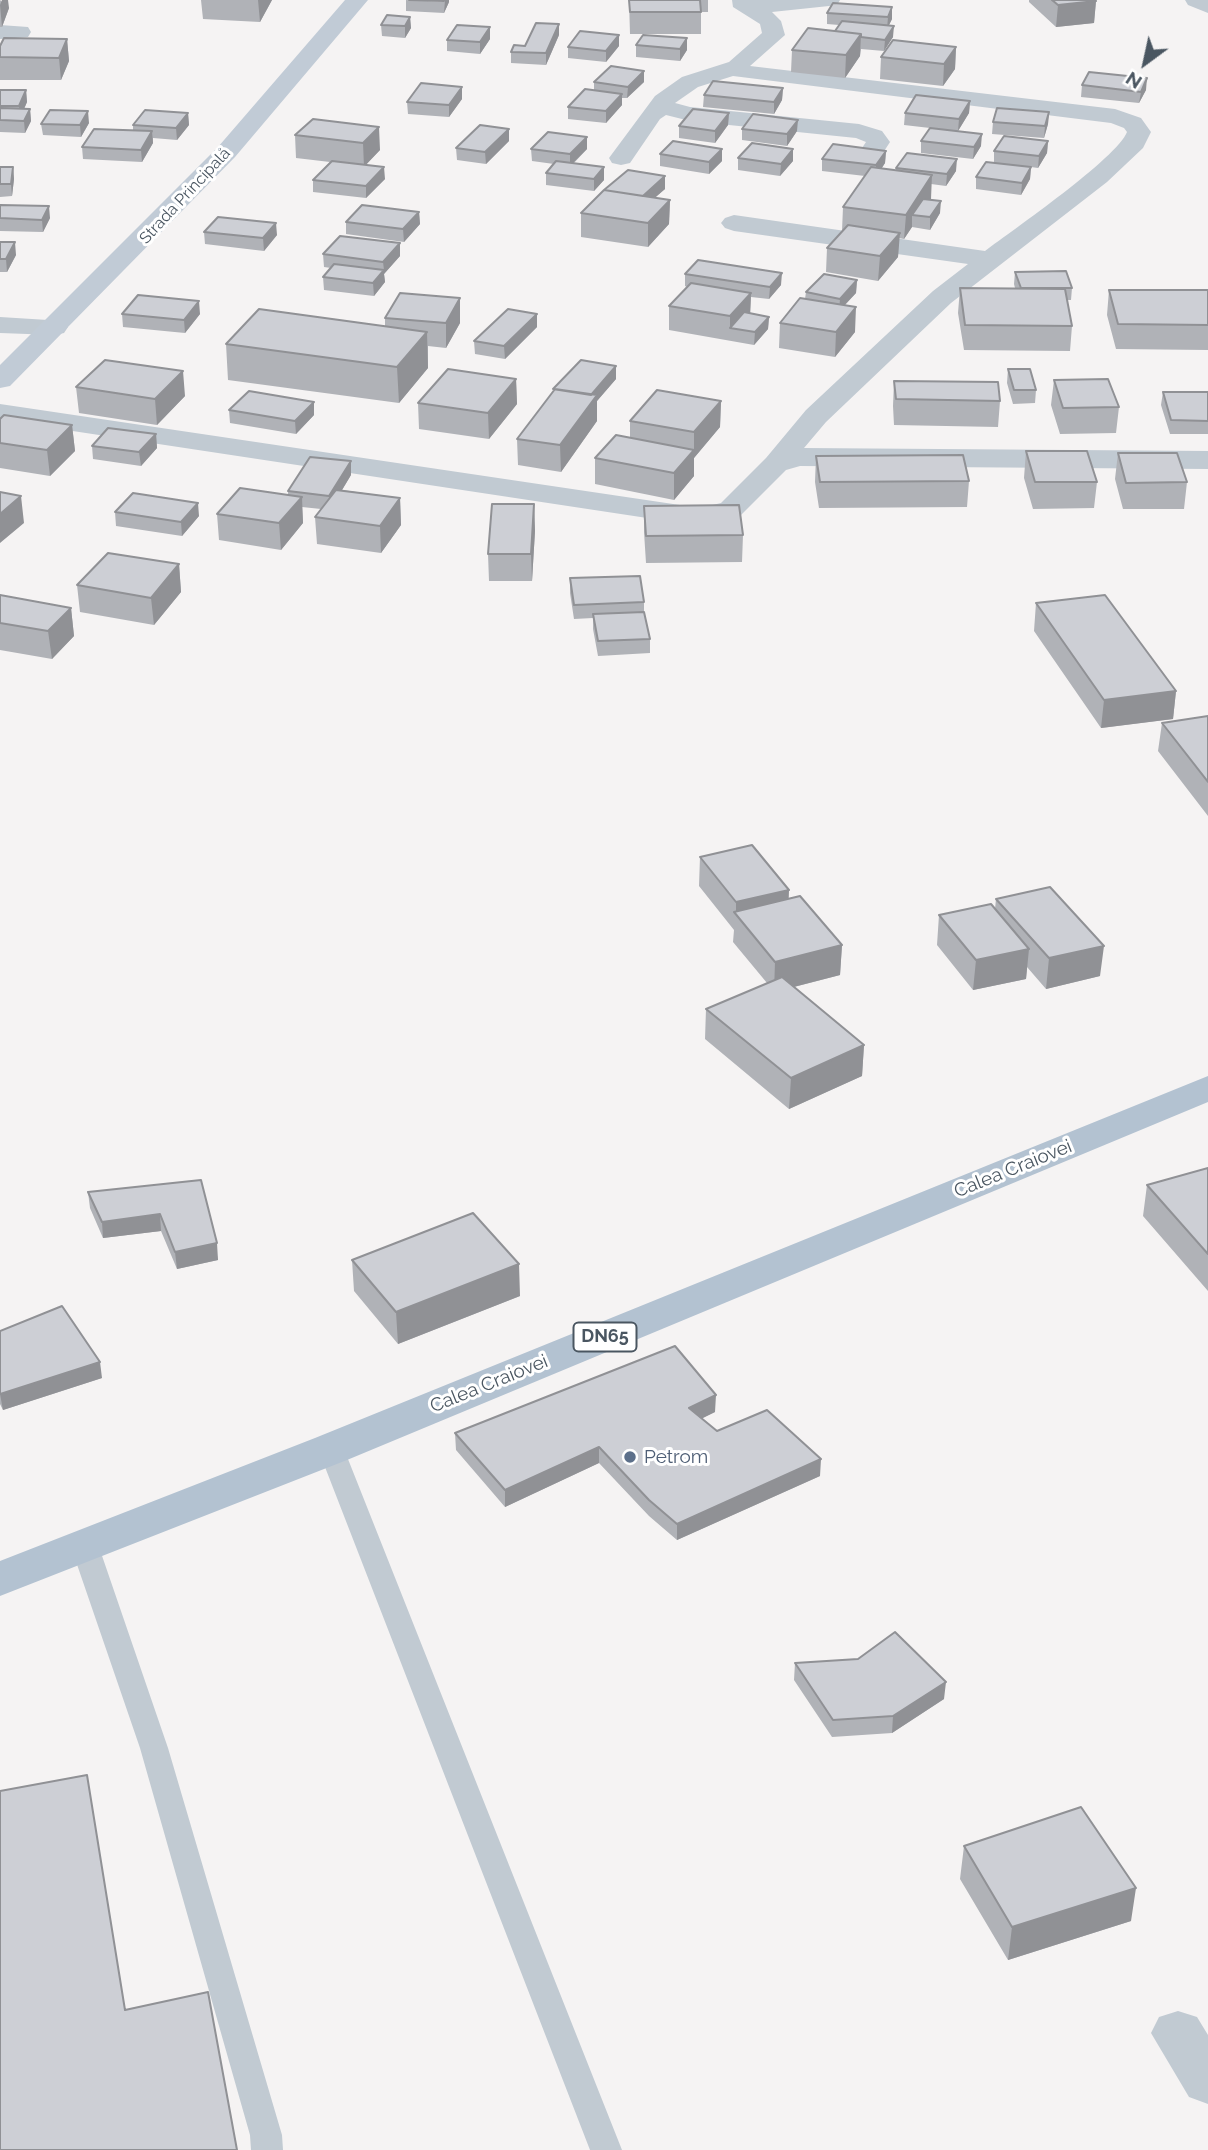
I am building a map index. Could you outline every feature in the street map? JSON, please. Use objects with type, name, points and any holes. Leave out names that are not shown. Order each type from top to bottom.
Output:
[{"type":"main road","name":"Strada Principală","points":[[0,380],[131,252],[260,116],[330,26],[357,0]]},
{"type":"main road","name":"Calea Craiovei","points":[[0,1579],[331,1450],[1208,1088]]},
{"type":"street","points":[[741,3],[829,0]]},
{"type":"street","points":[[1196,0],[1208,6]]},
{"type":"street","points":[[663,107],[663,100],[690,82],[738,67],[774,35],[770,21],[741,3]]},
{"type":"street","points":[[0,412],[700,517],[731,509],[776,464],[826,407],[942,297],[1098,177],[1135,144],[1139,132],[1133,123],[1115,117],[757,75],[742,72],[738,67]]},
{"type":"street","points":[[621,158],[652,114],[663,107],[690,114],[859,131],[874,136],[878,142],[870,153]]},
{"type":"street","points":[[734,223],[991,260]]},
{"type":"street","points":[[0,325],[55,327]]},
{"type":"street","points":[[776,464],[798,457],[1208,460]]},
{"type":"street","points":[[1178,2034],[1208,2081]]},
{"type":"lane","points":[[331,1450],[606,2150]]},
{"type":"lane","points":[[85,1547],[154,1748],[266,2135],[267,2150]]},
{"type":"building","points":[[629,0],[700,0],[701,12],[630,12]]},
{"type":"building","points":[[1052,0],[1095,0],[1096,1],[1058,5]]},
{"type":"building","points":[[833,3],[892,7],[888,17],[827,13]]},
{"type":"building","points":[[387,15],[410,17],[405,26],[381,25]]},
{"type":"building","points":[[842,21],[894,26],[885,40],[835,31]]},
{"type":"building","points":[[536,23],[559,24],[546,53],[511,52],[514,45],[525,46]]},
{"type":"building","points":[[457,25],[490,27],[480,42],[447,40]]},
{"type":"building","points":[[808,28],[861,34],[846,55],[792,50]]},
{"type":"building","points":[[580,31],[619,35],[606,51],[568,47]]},
{"type":"building","points":[[643,35],[687,38],[680,49],[636,45]]},
{"type":"building","points":[[4,38],[67,39],[59,58],[0,57],[0,46]]},
{"type":"building","points":[[893,40],[956,47],[944,64],[881,57]]},
{"type":"building","points":[[611,66],[644,71],[628,87],[594,82]]},
{"type":"building","points":[[1089,72],[1147,78],[1141,92],[1082,85]]},
{"type":"building","points":[[713,81],[783,88],[774,102],[704,95]]},
{"type":"building","points":[[421,83],[462,87],[449,105],[407,102]]},
{"type":"building","points":[[585,89],[622,94],[606,111],[568,107]]},
{"type":"building","points":[[0,90],[26,90],[19,106],[0,106]]},
{"type":"building","points":[[916,95],[970,101],[959,119],[905,113]]},
{"type":"building","points":[[0,108],[30,109],[24,121],[0,120]]},
{"type":"building","points":[[997,108],[1049,112],[1045,126],[993,122]]},
{"type":"building","points":[[693,109],[729,113],[715,131],[679,126]]},
{"type":"building","points":[[50,110],[88,111],[80,125],[41,124]]},
{"type":"building","points":[[145,110],[188,113],[176,128],[133,125]]},
{"type":"building","points":[[753,114],[798,120],[787,134],[742,129]]},
{"type":"building","points":[[313,119],[379,127],[363,143],[295,135]]},
{"type":"building","points":[[480,125],[509,129],[485,152],[456,148]]},
{"type":"building","points":[[930,128],[982,134],[974,147],[921,141]]},
{"type":"building","points":[[94,129],[152,131],[141,150],[82,147]]},
{"type":"building","points":[[548,132],[587,137],[570,154],[531,149]]},
{"type":"building","points":[[1004,136],[1048,141],[1039,156],[994,151]]},
{"type":"building","points":[[673,141],[722,149],[709,162],[660,154]]},
{"type":"building","points":[[752,143],[793,149],[781,164],[738,158]]},
{"type":"building","points":[[833,144],[886,151],[876,165],[822,159]]},
{"type":"building","points":[[907,153],[957,159],[947,174],[896,168]]},
{"type":"building","points":[[332,161],[384,167],[366,186],[313,180]]},
{"type":"building","points":[[556,161],[604,167],[594,179],[546,173]]},
{"type":"building","points":[[986,162],[1031,167],[1022,183],[976,177]]},
{"type":"building","points":[[0,167],[13,167],[11,184],[0,184]]},
{"type":"building","points":[[871,167],[932,175],[906,215],[843,207]]},
{"type":"building","points":[[628,170],[665,176],[643,196],[604,190]]},
{"type":"building","points":[[604,190],[670,200],[648,223],[581,213]]},
{"type":"building","points":[[923,199],[941,201],[930,217],[912,215]]},
{"type":"building","points":[[0,205],[49,206],[42,220],[0,218]]},
{"type":"building","points":[[362,205],[419,212],[403,229],[346,222]]},
{"type":"building","points":[[218,217],[276,223],[263,238],[204,232]]},
{"type":"building","points":[[848,225],[900,233],[880,256],[827,248]]},
{"type":"building","points":[[340,236],[400,243],[383,262],[323,254]]},
{"type":"building","points":[[0,242],[15,242],[6,259],[0,259]]},
{"type":"building","points":[[698,260],[782,273],[770,287],[685,274]]},
{"type":"building","points":[[334,264],[384,270],[373,283],[323,277]]},
{"type":"building","points":[[1066,271],[1072,288],[1021,288],[1015,272]]},
{"type":"building","points":[[824,274],[857,280],[840,299],[806,292]]},
{"type":"building","points":[[691,283],[751,293],[730,316],[669,306]]},
{"type":"building","points":[[960,288],[1065,289],[1072,326],[965,325]]},
{"type":"building","points":[[1109,290],[1208,290],[1208,325],[1118,324]]},
{"type":"building","points":[[400,293],[460,298],[446,323],[385,318]]},
{"type":"building","points":[[138,295],[199,301],[184,320],[122,314]]},
{"type":"building","points":[[800,298],[856,307],[836,332],[780,323]]},
{"type":"building","points":[[259,309],[427,332],[397,367],[226,344]]},
{"type":"building","points":[[508,309],[537,314],[504,346],[474,341]]},
{"type":"building","points":[[744,312],[769,317],[755,332],[730,328]]},
{"type":"building","points":[[105,360],[183,371],[155,399],[76,387]]},
{"type":"building","points":[[581,360],[616,366],[591,395],[553,389]]},
{"type":"building","points":[[448,369],[516,379],[488,413],[418,403]]},
{"type":"building","points":[[1008,369],[1030,369],[1036,390],[1014,390]]},
{"type":"building","points":[[1108,379],[1119,407],[1063,408],[1054,380]]},
{"type":"building","points":[[894,381],[998,382],[1000,401],[896,399]]},
{"type":"building","points":[[555,389],[597,395],[560,445],[517,439]]},
{"type":"building","points":[[657,390],[721,401],[694,432],[630,421]]},
{"type":"building","points":[[249,391],[314,402],[295,421],[229,410]]},
{"type":"building","points":[[1163,392],[1208,392],[1208,421],[1171,420]]},
{"type":"building","points":[[4,415],[72,425],[47,450],[0,443],[0,419]]},
{"type":"building","points":[[108,428],[156,434],[139,452],[92,446]]},
{"type":"building","points":[[616,435],[694,450],[674,473],[595,458]]},
{"type":"building","points":[[1026,451],[1087,451],[1097,482],[1035,482]]},
{"type":"building","points":[[1118,453],[1177,453],[1187,482],[1126,483]]},
{"type":"building","points":[[963,455],[969,481],[820,482],[816,456]]},
{"type":"building","points":[[310,457],[351,461],[329,496],[288,491]]},
{"type":"building","points":[[240,488],[302,497],[279,523],[217,514]]},
{"type":"building","points":[[336,490],[400,498],[380,526],[315,517]]},
{"type":"building","points":[[0,492],[21,496],[0,514]]},
{"type":"building","points":[[133,493],[198,503],[181,522],[115,512]]},
{"type":"building","points":[[492,504],[534,504],[531,554],[488,554]]},
{"type":"building","points":[[739,505],[743,535],[646,536],[644,506]]},
{"type":"building","points":[[108,553],[179,564],[151,598],[77,585]]},
{"type":"building","points":[[640,576],[644,602],[574,605],[570,578]]},
{"type":"building","points":[[0,595],[71,608],[48,631],[0,623]]},
{"type":"building","points":[[1105,595],[1176,691],[1104,700],[1036,603]]},
{"type":"building","points":[[644,612],[650,639],[598,641],[593,614]]},
{"type":"building","points":[[1208,716],[1208,782],[1162,723]]},
{"type":"building","points":[[752,845],[789,890],[736,902],[700,857]]},
{"type":"building","points":[[1050,887],[1104,946],[1049,958],[996,899]]},
{"type":"building","points":[[800,896],[842,945],[775,962],[734,912]]},
{"type":"building","points":[[991,904],[1029,949],[976,960],[939,915]]},
{"type":"building","points":[[782,977],[864,1045],[791,1078],[706,1009]]},
{"type":"building","points":[[1208,1168],[1208,1254],[1147,1185]]},
{"type":"building","points":[[201,1180],[217,1243],[175,1252],[160,1214],[102,1222],[88,1192]]},
{"type":"building","points":[[473,1213],[519,1264],[396,1312],[352,1260]]},
{"type":"building","points":[[62,1306],[100,1362],[0,1394],[0,1331]]},
{"type":"building","name":"Petrom","points":[[675,1346],[716,1395],[689,1408],[717,1431],[767,1410],[821,1459],[677,1524],[649,1500],[599,1447],[505,1490],[455,1433]]},
{"type":"building","points":[[895,1632],[946,1682],[893,1716],[833,1720],[795,1663],[858,1659]]},
{"type":"building","points":[[87,1775],[125,2010],[208,1992],[237,2150],[0,2150],[0,1791]]},
{"type":"building","points":[[1081,1807],[1136,1888],[1012,1927],[964,1846]]},
{"type":"place","name":"Petrom","points":[[630,1457]]}]
